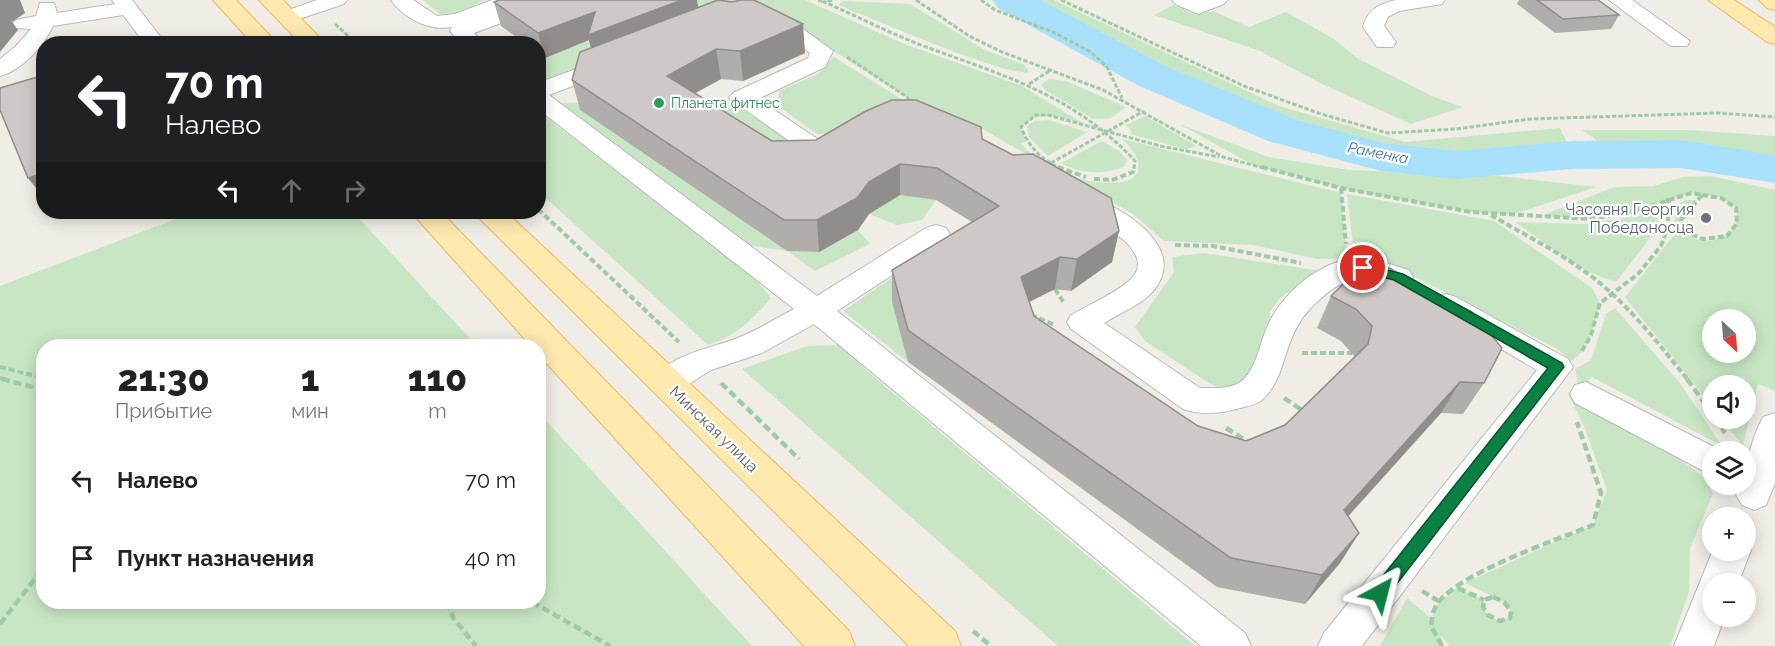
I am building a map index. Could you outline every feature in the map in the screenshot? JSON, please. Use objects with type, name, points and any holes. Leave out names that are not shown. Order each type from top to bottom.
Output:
[{"type":"main road","points":[[224,0],[259,36]]},
{"type":"main road","points":[[270,0],[307,36]]},
{"type":"main road","points":[[1719,0],[1775,37]]},
{"type":"main road","points":[[1770,0],[1775,3]]},
{"type":"main road","points":[[432,219],[544,339]]},
{"type":"main road","name":"Минская улица","points":[[496,219],[939,646]]},
{"type":"main road","points":[[546,341],[833,646]]},
{"type":"lane","points":[[287,17],[337,0]]},
{"type":"lane","points":[[402,0],[427,20],[439,22],[456,20],[509,0]]},
{"type":"lane","points":[[464,36],[460,31],[538,3],[534,0]]},
{"type":"lane","points":[[1182,0],[1198,8],[1217,0]]},
{"type":"lane","points":[[1385,42],[1373,27],[1374,20],[1383,9],[1394,5],[1435,0]]},
{"type":"lane","points":[[1619,0],[1679,42]]},
{"type":"lane","points":[[0,69],[17,58],[37,26],[125,4],[150,36]]},
{"type":"lane","points":[[746,19],[761,18],[785,25],[822,51],[817,62],[741,98],[821,152],[862,132]]},
{"type":"lane","points":[[546,90],[630,56]]},
{"type":"lane","points":[[546,104],[816,310],[1231,646]]},
{"type":"lane","points":[[1053,176],[1148,247],[1152,263],[1145,282],[1082,322],[1194,400],[1219,401],[1249,393],[1264,376],[1283,324],[1305,296],[1343,271],[1363,268],[1398,277],[1423,291],[1552,374],[1338,646]]},
{"type":"lane","points":[[667,383],[700,362],[751,345],[816,310],[936,234]]},
{"type":"lane","points":[[1586,394],[1702,456]]},
{"type":"lane","points":[[1747,499],[1775,426]]},
{"type":"lane","points":[[1694,646],[1702,626]]},
{"type":"path","points":[[818,0],[928,47],[985,66],[1028,84],[1108,132],[1136,161],[1133,172],[1112,180],[1053,176],[1024,141],[1021,127],[1036,115],[1048,115],[1108,132],[1192,153],[1223,157],[1341,188],[1488,213],[1591,219],[1634,211],[1682,194],[1703,193],[1721,198],[1736,208],[1737,223],[1727,236],[1703,240],[1691,237],[1682,230],[1681,220],[1703,193]]},
{"type":"path","points":[[824,2],[832,0]]},
{"type":"path","points":[[915,0],[969,36],[1002,52],[1124,100],[1223,157]]},
{"type":"path","points":[[981,0],[1003,13],[1049,30],[1099,57],[1108,66],[1114,89],[1124,100]]},
{"type":"path","points":[[1061,0],[1244,86],[1321,114],[1388,134],[1456,129],[1530,119],[1717,113],[1775,117]]},
{"type":"path","points":[[822,51],[843,55],[907,97],[914,109]]},
{"type":"path","points":[[1028,84],[1051,70]]},
{"type":"path","points":[[1053,176],[1108,132],[1144,111]]},
{"type":"path","points":[[1148,247],[1213,246],[1343,271],[1347,259],[1341,188]]},
{"type":"path","points":[[1442,646],[1431,626],[1435,607],[1457,587],[1495,567],[1593,525],[1601,493],[1576,419],[1552,374],[1578,357],[1591,335],[1600,303],[1614,296],[1646,264],[1666,236],[1668,198]]},
{"type":"path","points":[[1488,213],[1549,249],[1614,296],[1632,313],[1682,372],[1702,400]]},
{"type":"path","points":[[546,217],[801,461]]},
{"type":"path","points":[[1272,354],[1352,353]]},
{"type":"path","points":[[0,367],[36,376]]},
{"type":"path","points":[[0,378],[36,388]]},
{"type":"path","points":[[1220,435],[1228,429],[1229,440]]},
{"type":"path","points":[[0,624],[36,577]]},
{"type":"path","points":[[1457,587],[1484,600],[1493,597],[1504,602],[1511,611],[1510,618],[1500,621],[1488,615],[1483,607],[1484,600]]},
{"type":"path","points":[[449,609],[454,619],[476,646]]},
{"type":"path","points":[[544,609],[610,646]]},
{"type":"path","points":[[966,624],[991,646]]},
{"type":"green space","points":[[423,0],[485,0],[458,13],[440,14]]},
{"type":"green space","points":[[691,0],[734,0],[739,6],[554,82],[546,81],[546,57]]},
{"type":"green space","points":[[754,0],[805,0],[907,45],[1022,86],[1086,125],[1052,116],[1028,121],[1021,127],[1026,142],[1020,143],[1038,161],[972,123],[914,109],[907,97],[784,20],[761,18]]},
{"type":"green space","points":[[1011,0],[1054,0],[1279,106],[1405,142],[1560,128],[1573,155],[1499,163],[1455,164],[1395,158],[1337,146],[1280,129],[1170,83]]},
{"type":"green space","points":[[844,1],[910,4],[985,50],[1025,65],[1029,72],[994,66],[936,45],[838,5]]},
{"type":"green space","points":[[1174,5],[1196,15],[1213,11],[1249,27],[1286,12],[1334,39],[1357,58],[1432,96],[1463,107],[1411,124],[1322,84],[1260,51],[1154,15]]},
{"type":"green space","points":[[834,57],[901,99],[907,111],[828,135],[817,134],[778,106],[779,91],[818,74]]},
{"type":"green space","points":[[1048,79],[1066,81],[1126,107],[1111,118],[1093,119],[1044,89],[1042,84]]},
{"type":"green space","points":[[558,103],[582,103],[580,110],[787,251],[745,245]]},
{"type":"green space","points":[[735,104],[803,151],[687,115]]},
{"type":"green space","points":[[1145,116],[1196,147],[1185,149],[1130,134],[1132,132],[1126,125]]},
{"type":"green space","points":[[546,117],[756,279],[771,298],[743,326],[718,342],[708,345],[546,198]]},
{"type":"green space","points":[[1049,120],[1087,132],[1048,156],[1029,137],[1027,126],[1035,121]]},
{"type":"green space","points":[[1179,124],[1269,157],[1349,170],[1500,176],[1596,187],[1511,215],[1471,212],[1358,192],[1255,166]]},
{"type":"green space","points":[[1582,130],[1689,130],[1775,136],[1775,174],[1630,163]]},
{"type":"green space","points":[[1122,139],[1341,193],[1347,259],[1317,259],[1253,245],[1164,241],[1133,214],[1049,168],[1093,182],[1109,183],[1130,180],[1136,175],[1138,162],[1130,147]]},
{"type":"green space","points":[[1102,141],[1119,151],[1127,160],[1124,167],[1092,172],[1061,163]]},
{"type":"green space","points":[[1711,176],[1775,190],[1775,391],[1758,384],[1756,392],[1756,375],[1702,375],[1702,394],[1625,297],[1674,235],[1675,206],[1686,200],[1697,200],[1683,216],[1680,226],[1687,234],[1706,241],[1717,240],[1733,229],[1737,220],[1736,208],[1721,198],[1692,193],[1634,211],[1591,219],[1541,216],[1614,187],[1654,186],[1682,177]]},
{"type":"green space","points":[[1347,194],[1494,221],[1592,288],[1600,303],[1594,327],[1583,350],[1571,361],[1556,348],[1399,269],[1355,261]]},
{"type":"green space","points":[[900,195],[936,200],[922,220],[897,225],[869,214]]},
{"type":"green space","points":[[1656,213],[1660,225],[1617,281],[1578,266],[1515,222],[1584,224]]},
{"type":"green space","points":[[176,219],[359,219],[471,339],[36,339],[36,609],[546,609],[546,421],[752,646],[0,646],[0,286]]},
{"type":"green space","points":[[858,230],[870,244],[815,271],[787,251],[819,252]]},
{"type":"green space","points":[[933,250],[908,362],[843,311]]},
{"type":"green space","points":[[1204,253],[1321,271],[1280,298],[1270,312],[1270,334],[1246,382],[1232,387],[1218,387],[1209,383],[1145,341],[1135,327],[1174,272],[1172,257]]},
{"type":"green space","points":[[1615,308],[1680,383],[1702,416],[1702,429],[1711,429],[1719,441],[1713,441],[1592,377],[1576,396],[1691,467],[1702,477],[1702,495],[1712,495],[1707,507],[1702,507],[1702,520],[1690,549],[1689,592],[1670,646],[1450,646],[1440,635],[1444,646],[1380,646],[1407,598],[1432,619],[1435,607],[1457,587],[1484,600],[1483,607],[1488,615],[1500,621],[1509,618],[1511,611],[1504,602],[1465,583],[1593,525],[1607,490],[1584,426],[1568,394],[1578,383],[1575,369],[1591,360],[1606,314]]},
{"type":"green space","points":[[843,345],[865,369],[1195,646],[1058,646],[742,369],[807,346]]},
{"type":"green space","points":[[1729,429],[1747,429],[1744,441],[1739,441]]},
{"type":"building","points":[[499,0],[682,0],[588,35],[595,12],[538,33],[494,2]]},
{"type":"building","points":[[718,0],[732,2],[754,0],[803,24],[740,51],[716,49],[667,76],[772,141],[816,140],[866,111],[892,100],[916,100],[981,127],[982,139],[1013,155],[1033,154],[1111,198],[1119,231],[1077,259],[1060,257],[1021,277],[1034,316],[1198,426],[1246,441],[1285,425],[1368,344],[1372,326],[1356,309],[1331,296],[1370,258],[1472,312],[1502,348],[1484,383],[1460,382],[1344,510],[1359,533],[1322,575],[1231,558],[908,330],[892,270],[999,206],[937,168],[900,164],[869,182],[857,198],[817,220],[784,220],[572,80],[580,52]]},
{"type":"building","points":[[1537,0],[1598,0],[1619,15],[1563,19]]},
{"type":"building","points":[[36,77],[36,176],[28,178],[0,110],[0,88]]},
{"type":"waterway","name":"Раменка","points":[[1011,0],[1152,76],[1284,131],[1381,157],[1457,165],[1573,155],[1681,154],[1775,169]]},
{"type":"place","name":"Планета фитнес","points":[[659,103]]},
{"type":"place","name":"Часовня Георгия Победоносца","points":[[1706,218]]},
{"type":"route","points":[[1363,268],[1398,277],[1557,367],[1380,593]]}]
